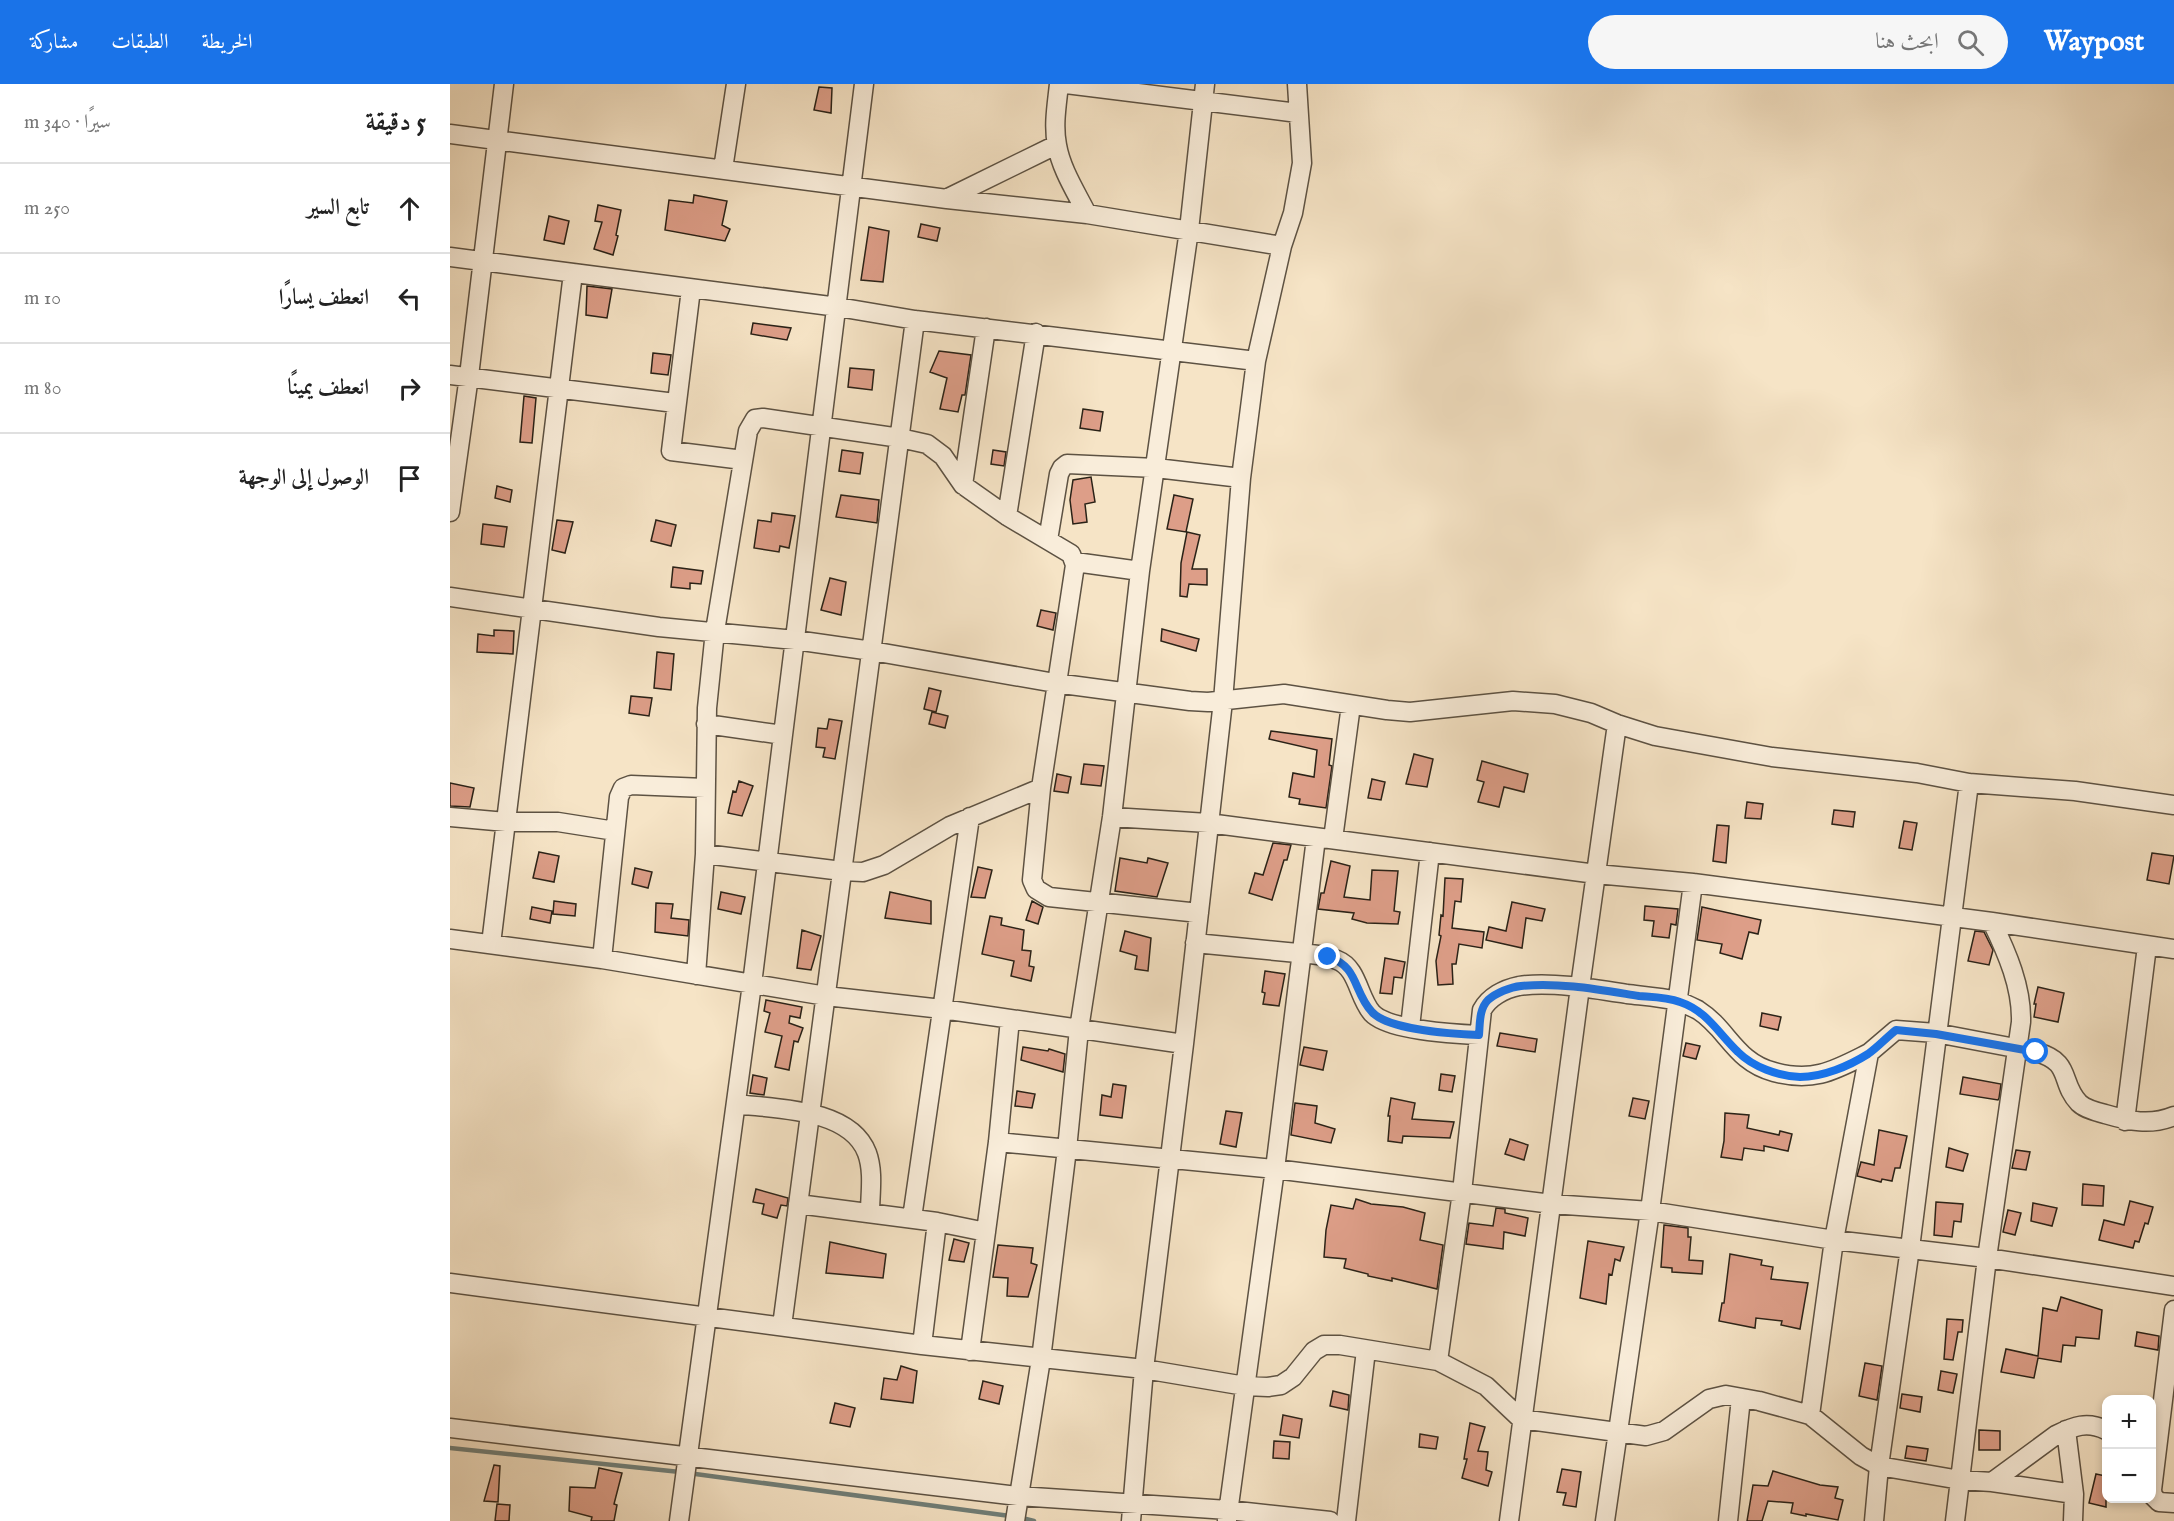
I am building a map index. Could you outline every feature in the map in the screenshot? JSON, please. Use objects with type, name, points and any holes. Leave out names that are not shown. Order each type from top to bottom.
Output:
[{"type":"street","points":[[450,512],[469,376],[504,84]]},
{"type":"street","points":[[723,169],[736,84]]},
{"type":"street","points":[[679,1521],[752,984],[838,308],[864,84]]},
{"type":"street","points":[[1059,84],[1055,128],[1056,145],[1087,214]]},
{"type":"street","points":[[1066,84],[1204,93],[1298,113]]},
{"type":"street","points":[[1132,1512],[1144,1369],[1223,701],[1241,478],[1256,361],[1282,246],[1293,213],[1302,163],[1297,84]]},
{"type":"street","points":[[1015,1521],[1041,1359],[1067,1149],[1079,1029],[1112,817],[1140,571],[1189,230],[1204,93]]},
{"type":"street","points":[[450,134],[947,199],[1087,214],[1282,246]]},
{"type":"street","points":[[947,199],[1056,145]]},
{"type":"street","points":[[450,257],[915,320],[1256,361]]},
{"type":"street","points":[[490,944],[573,273]]},
{"type":"street","points":[[691,289],[675,403],[671,451],[743,460]]},
{"type":"street","points":[[782,1326],[915,320]]},
{"type":"street","points":[[963,485],[986,328]]},
{"type":"street","points":[[1007,516],[1036,333]]},
{"type":"street","points":[[450,375],[675,403]]},
{"type":"street","points":[[696,975],[705,854],[706,724],[715,632],[748,431],[755,419],[771,418],[927,444],[943,456],[963,485],[1007,516],[1071,554],[1075,562],[1055,683],[1032,880],[1036,889],[1049,897],[1199,913]]},
{"type":"street","points":[[1048,540],[1059,474],[1062,468],[1072,464],[1155,468],[1241,478]]},
{"type":"street","points":[[1075,562],[1140,571]]},
{"type":"street","points":[[450,597],[659,627],[795,640],[1055,683],[1190,701],[1223,701],[1284,694],[1410,712],[1476,704],[1524,702],[1556,704],[1654,736],[1772,757],[1917,773],[1969,783],[2074,791],[2174,805]]},
{"type":"street","points":[[1227,1515],[1275,1169],[1301,954],[1351,705]]},
{"type":"street","points":[[706,724],[783,735]]},
{"type":"street","points":[[1509,1521],[1521,1419],[1617,724]]},
{"type":"street","points":[[1874,1521],[1879,1466],[1910,1248],[1969,783]]},
{"type":"street","points":[[602,959],[619,797],[623,788],[631,785],[705,788]]},
{"type":"street","points":[[705,854],[863,872],[884,865],[950,826],[1041,788]]},
{"type":"street","points":[[450,817],[506,822],[558,822],[615,831]]},
{"type":"street","points":[[912,1218],[970,817]]},
{"type":"street","points":[[1112,817],[1208,823],[1596,874],[1693,883],[1992,922],[2174,949]]},
{"type":"street","points":[[1410,1027],[1430,852]]},
{"type":"street","points":[[1605,1521],[1679,1001],[1693,883]]},
{"type":"street","points":[[1955,1521],[2021,1004],[2010,967],[1992,922]]},
{"type":"street","points":[[450,939],[602,959],[826,996],[942,1009],[1184,1044]]},
{"type":"street","points":[[1195,943],[1339,960],[1349,969],[1372,1012],[1387,1023],[1447,1033],[1479,1035]]},
{"type":"street","points":[[2125,1120],[2147,946]]},
{"type":"street","points":[[1437,1360],[1462,1192],[1482,1010],[1487,1001],[1518,986],[1580,987],[1679,1001],[1710,1020],[1738,1052],[1756,1065],[1798,1077],[1820,1075],[1869,1053],[1896,1030],[1936,1034],[2017,1048],[2049,1055],[2059,1063],[2080,1104],[2096,1112],[2125,1120],[2146,1122],[2174,1116]]},
{"type":"street","points":[[970,1351],[998,1142],[1010,1019]]},
{"type":"street","points":[[1810,1415],[1834,1240],[1869,1053]]},
{"type":"street","points":[[736,1104],[810,1114],[842,1124],[852,1131],[867,1153],[871,1170],[870,1213]]},
{"type":"street","points":[[998,1142],[1275,1169],[1552,1204],[1650,1211],[1834,1240],[1987,1258],[2174,1286]]},
{"type":"street","points":[[798,1204],[912,1218],[986,1232]]},
{"type":"street","points":[[922,1345],[937,1222]]},
{"type":"street","points":[[450,1283],[970,1351],[1144,1369],[1245,1386],[1281,1385],[1293,1377],[1314,1351],[1324,1345],[1340,1345],[1437,1360],[1486,1386],[1521,1419],[1646,1436],[1664,1431],[1709,1399],[1726,1395],[1778,1405],[1810,1415],[1861,1456],[1879,1466],[1960,1480],[1992,1482],[2074,1494]]},
{"type":"street","points":[[2156,1449],[2174,1310]]},
{"type":"street","points":[[1346,1521],[1366,1350]]},
{"type":"street","points":[[1728,1521],[1741,1398]]},
{"type":"street","points":[[1992,1482],[2066,1430],[2085,1424],[2102,1429]]},
{"type":"street","points":[[450,1428],[1018,1496],[1132,1512],[1330,1521]]},
{"type":"street","points":[[2066,1430],[2074,1494],[2073,1521]]},
{"type":"street","points":[[2156,1499],[2159,1502],[2174,1503]]},
{"type":"building","points":[[819,87],[832,88],[831,113],[814,110]]},
{"type":"building","points":[[694,195],[727,201],[722,225],[730,229],[725,241],[665,230],[669,200],[693,203]]},
{"type":"building","points":[[598,205],[621,210],[613,255],[594,249],[602,222],[595,221]]},
{"type":"building","points":[[549,216],[569,221],[564,244],[544,240]]},
{"type":"building","points":[[921,224],[940,228],[937,241],[918,237]]},
{"type":"building","points":[[869,227],[889,231],[883,282],[861,280]]},
{"type":"building","points":[[587,286],[612,289],[607,318],[586,315]]},
{"type":"building","points":[[753,323],[791,328],[787,340],[751,334]]},
{"type":"building","points":[[939,351],[971,355],[965,395],[962,395],[958,412],[940,409],[947,378],[930,372]]},
{"type":"building","points":[[653,353],[671,355],[668,375],[651,373]]},
{"type":"building","points":[[850,368],[874,370],[872,390],[848,387]]},
{"type":"building","points":[[524,396],[536,398],[532,443],[520,442]]},
{"type":"building","points":[[1083,409],[1103,412],[1100,431],[1080,428]]},
{"type":"building","points":[[842,450],[863,453],[860,474],[839,471]]},
{"type":"building","points":[[993,450],[1006,452],[1004,466],[991,464]]},
{"type":"building","points":[[1091,477],[1095,502],[1085,504],[1087,522],[1073,524],[1070,500],[1073,480]]},
{"type":"building","points":[[497,486],[512,490],[510,502],[495,498]]},
{"type":"building","points":[[841,495],[879,500],[877,523],[836,517]]},
{"type":"building","points":[[1174,495],[1193,499],[1186,532],[1167,529]]},
{"type":"building","points":[[772,513],[795,516],[789,548],[780,546],[779,552],[754,548],[758,520],[771,522]]},
{"type":"building","points":[[557,520],[573,522],[565,553],[552,550]]},
{"type":"building","points":[[656,520],[676,525],[671,546],[651,541]]},
{"type":"building","points":[[483,524],[507,527],[504,547],[481,544]]},
{"type":"building","points":[[1187,532],[1200,535],[1192,569],[1207,569],[1207,585],[1189,584],[1187,597],[1180,596],[1181,563]]},
{"type":"building","points":[[673,567],[703,571],[701,584],[690,583],[690,589],[671,587]]},
{"type":"building","points":[[830,578],[846,582],[841,615],[821,610]]},
{"type":"building","points":[[1041,610],[1056,613],[1053,630],[1037,626]]},
{"type":"building","points":[[1162,629],[1199,639],[1196,651],[1161,641]]},
{"type":"building","points":[[494,630],[514,631],[513,654],[477,652],[478,634],[494,636]]},
{"type":"building","points":[[657,652],[674,654],[671,690],[654,688]]},
{"type":"building","points":[[929,688],[941,691],[936,712],[924,709]]},
{"type":"building","points":[[631,696],[652,698],[649,716],[629,713]]},
{"type":"building","points":[[932,712],[948,716],[945,728],[929,724]]},
{"type":"building","points":[[829,719],[842,721],[835,759],[823,757],[825,748],[816,747],[818,728],[827,729]]},
{"type":"building","points":[[1271,731],[1332,739],[1329,765],[1332,766],[1326,808],[1299,804],[1300,799],[1289,797],[1293,773],[1314,777],[1317,750],[1269,739]]},
{"type":"building","points":[[1414,754],[1433,759],[1427,787],[1406,784]]},
{"type":"building","points":[[1482,761],[1528,774],[1524,792],[1504,787],[1499,807],[1478,802],[1484,782],[1477,780]]},
{"type":"building","points":[[1084,764],[1104,766],[1101,786],[1081,784]]},
{"type":"building","points":[[1057,774],[1071,777],[1068,793],[1054,791]]},
{"type":"building","points":[[1372,779],[1385,782],[1381,800],[1368,798]]},
{"type":"building","points":[[739,781],[753,786],[742,816],[728,813],[733,791],[736,792]]},
{"type":"building","points":[[450,783],[474,788],[470,807],[450,806]]},
{"type":"building","points":[[1747,802],[1763,804],[1761,819],[1745,818]]},
{"type":"building","points":[[1834,810],[1855,812],[1853,827],[1832,824]]},
{"type":"building","points":[[1904,821],[1917,823],[1912,850],[1899,848]]},
{"type":"building","points":[[1717,825],[1729,826],[1726,863],[1713,861]]},
{"type":"building","points":[[1273,843],[1291,845],[1272,900],[1249,893],[1255,873],[1263,875]]},
{"type":"building","points":[[539,852],[559,856],[554,882],[533,878]]},
{"type":"building","points":[[2152,853],[2174,856],[2169,884],[2147,880]]},
{"type":"building","points":[[1120,858],[1147,863],[1148,858],[1168,863],[1157,897],[1115,891]]},
{"type":"building","points":[[1331,861],[1350,866],[1344,897],[1370,900],[1372,870],[1398,871],[1394,911],[1400,912],[1398,924],[1367,923],[1352,919],[1354,913],[1318,909]]},
{"type":"building","points":[[978,867],[992,870],[985,898],[971,897]]},
{"type":"building","points":[[635,868],[652,872],[648,888],[632,884]]},
{"type":"building","points":[[1445,878],[1463,879],[1461,902],[1455,901],[1452,928],[1484,932],[1482,948],[1459,944],[1456,964],[1452,964],[1453,984],[1438,985],[1436,961],[1441,936],[1439,935],[1441,915],[1443,916]]},
{"type":"building","points":[[721,892],[745,897],[741,914],[718,909]]},
{"type":"building","points":[[890,892],[931,901],[931,924],[885,918]]},
{"type":"building","points":[[554,901],[576,904],[575,916],[553,914]]},
{"type":"building","points":[[1032,901],[1043,907],[1038,924],[1026,920]]},
{"type":"building","points":[[1512,902],[1545,909],[1542,921],[1526,918],[1522,948],[1486,940],[1489,927],[1506,931]]},
{"type":"building","points":[[656,903],[673,904],[671,918],[689,920],[688,936],[655,932]]},
{"type":"building","points":[[1645,906],[1678,909],[1676,925],[1671,924],[1669,938],[1652,936],[1654,921],[1644,920]]},
{"type":"building","points":[[532,907],[552,911],[550,923],[530,919]]},
{"type":"building","points":[[1702,907],[1761,920],[1758,934],[1749,932],[1742,959],[1720,953],[1722,944],[1697,940]]},
{"type":"building","points":[[990,916],[1002,918],[1001,925],[1024,930],[1022,950],[1031,951],[1029,966],[1034,967],[1031,981],[1011,976],[1014,961],[982,954]]},
{"type":"building","points":[[802,930],[821,936],[811,970],[797,968]]},
{"type":"building","points":[[1125,931],[1151,938],[1148,971],[1135,969],[1137,956],[1120,951]]},
{"type":"building","points":[[1975,931],[1984,932],[1993,950],[1989,965],[1968,961]]},
{"type":"building","points":[[1385,958],[1405,962],[1402,978],[1394,977],[1392,994],[1380,993]]},
{"type":"building","points":[[1265,971],[1285,974],[1279,1006],[1263,1004]]},
{"type":"building","points":[[2038,987],[2064,993],[2058,1022],[2034,1017]]},
{"type":"building","points":[[766,1000],[802,1007],[800,1018],[790,1016],[789,1023],[803,1028],[798,1042],[794,1041],[789,1070],[775,1067],[782,1036],[765,1032],[770,1013],[764,1011]]},
{"type":"building","points":[[1762,1013],[1781,1017],[1778,1030],[1760,1026]]},
{"type":"building","points":[[1500,1033],[1537,1039],[1535,1052],[1497,1046]]},
{"type":"building","points":[[1686,1043],[1700,1046],[1696,1059],[1683,1056]]},
{"type":"building","points":[[1023,1047],[1048,1051],[1049,1049],[1065,1054],[1063,1072],[1021,1060]]},
{"type":"building","points":[[1304,1047],[1327,1051],[1323,1070],[1300,1065]]},
{"type":"building","points":[[1441,1074],[1455,1076],[1452,1092],[1439,1090]]},
{"type":"building","points":[[753,1075],[767,1078],[764,1095],[750,1093]]},
{"type":"building","points":[[1963,1077],[2001,1084],[1998,1100],[1960,1094]]},
{"type":"building","points":[[1113,1084],[1126,1086],[1122,1118],[1100,1115],[1102,1095],[1111,1097]]},
{"type":"building","points":[[1017,1091],[1035,1094],[1032,1108],[1015,1106]]},
{"type":"building","points":[[1391,1098],[1415,1103],[1412,1119],[1454,1122],[1450,1138],[1403,1136],[1402,1143],[1388,1141]]},
{"type":"building","points":[[1633,1098],[1649,1101],[1645,1119],[1629,1116]]},
{"type":"building","points":[[1295,1103],[1317,1106],[1315,1123],[1335,1129],[1331,1143],[1291,1135]]},
{"type":"building","points":[[1226,1111],[1242,1113],[1236,1147],[1220,1144]]},
{"type":"building","points":[[1725,1113],[1749,1115],[1747,1128],[1779,1135],[1780,1131],[1792,1134],[1788,1151],[1764,1146],[1764,1151],[1744,1148],[1742,1160],[1721,1157]]},
{"type":"building","points":[[1879,1130],[1907,1136],[1900,1168],[1895,1168],[1892,1181],[1882,1179],[1881,1182],[1857,1176],[1861,1162],[1874,1165]]},
{"type":"building","points":[[1510,1139],[1528,1145],[1524,1160],[1505,1154]]},
{"type":"building","points":[[1949,1148],[1968,1154],[1963,1171],[1946,1167]]},
{"type":"building","points":[[2016,1150],[2030,1152],[2026,1170],[2012,1168]]},
{"type":"building","points":[[2083,1184],[2104,1186],[2103,1206],[2082,1205]]},
{"type":"building","points":[[756,1189],[788,1198],[787,1206],[781,1205],[777,1218],[762,1214],[764,1204],[753,1202]]},
{"type":"building","points":[[1356,1199],[1371,1204],[1403,1207],[1425,1213],[1420,1240],[1443,1245],[1437,1289],[1392,1278],[1392,1281],[1368,1276],[1368,1274],[1344,1268],[1346,1259],[1324,1257],[1331,1205],[1353,1209]]},
{"type":"building","points":[[2130,1201],[2153,1207],[2139,1242],[2135,1241],[2133,1248],[2099,1240],[2104,1220],[2124,1225]]},
{"type":"building","points":[[1936,1202],[1963,1204],[1961,1222],[1954,1221],[1952,1237],[1934,1235]]},
{"type":"building","points":[[2033,1203],[2057,1208],[2052,1226],[2031,1221]]},
{"type":"building","points":[[1496,1208],[1505,1209],[1505,1213],[1528,1218],[1525,1236],[1504,1232],[1503,1249],[1466,1244],[1469,1223],[1493,1226]]},
{"type":"building","points":[[2008,1210],[2021,1213],[2015,1235],[2003,1232]]},
{"type":"building","points":[[1664,1225],[1688,1228],[1688,1237],[1691,1237],[1689,1260],[1703,1261],[1702,1274],[1672,1272],[1672,1268],[1661,1267]]},
{"type":"building","points":[[954,1239],[969,1243],[964,1262],[949,1260]]},
{"type":"building","points":[[1588,1241],[1624,1247],[1620,1261],[1615,1259],[1612,1275],[1609,1274],[1606,1304],[1580,1298]]},
{"type":"building","points":[[830,1242],[886,1254],[883,1278],[826,1273]]},
{"type":"building","points":[[998,1245],[1033,1248],[1031,1263],[1037,1265],[1028,1297],[1007,1296],[1008,1278],[993,1277]]},
{"type":"building","points":[[1730,1254],[1762,1260],[1761,1265],[1773,1267],[1771,1279],[1808,1283],[1800,1329],[1781,1325],[1782,1321],[1756,1318],[1755,1328],[1719,1321],[1722,1303],[1724,1303]]},
{"type":"building","points":[[2061,1297],[2102,1310],[2099,1339],[2076,1337],[2075,1346],[2063,1345],[2061,1362],[2038,1358],[2034,1378],[2001,1372],[2006,1349],[2038,1356],[2043,1308],[2057,1311]]},
{"type":"building","points":[[1947,1319],[1963,1320],[1962,1332],[1958,1332],[1953,1360],[1944,1359]]},
{"type":"building","points":[[2137,1332],[2159,1336],[2158,1350],[2135,1346]]},
{"type":"building","points":[[1865,1363],[1882,1366],[1877,1400],[1859,1396]]},
{"type":"building","points":[[901,1366],[917,1371],[913,1403],[881,1399],[884,1378],[897,1380]]},
{"type":"building","points":[[1941,1371],[1957,1374],[1953,1393],[1938,1390]]},
{"type":"building","points":[[983,1381],[1003,1386],[999,1404],[979,1399]]},
{"type":"building","points":[[1333,1391],[1349,1395],[1348,1410],[1330,1406]]},
{"type":"building","points":[[1902,1394],[1922,1397],[1920,1412],[1900,1408]]},
{"type":"building","points":[[835,1403],[855,1408],[850,1427],[830,1423]]},
{"type":"building","points":[[1283,1415],[1302,1419],[1299,1438],[1280,1435]]},
{"type":"building","points":[[1470,1423],[1485,1427],[1478,1451],[1488,1452],[1486,1470],[1492,1472],[1488,1486],[1462,1478],[1467,1459],[1464,1459]]},
{"type":"building","points":[[1979,1430],[2000,1431],[2000,1450],[1979,1450]]},
{"type":"building","points":[[1420,1434],[1438,1437],[1436,1449],[1419,1447]]},
{"type":"building","points":[[1274,1441],[1290,1442],[1289,1459],[1273,1458]]},
{"type":"building","points":[[1907,1446],[1928,1449],[1926,1461],[1905,1458]]},
{"type":"building","points":[[494,1465],[500,1466],[498,1502],[484,1501]]},
{"type":"building","points":[[599,1468],[622,1473],[614,1504],[617,1505],[614,1521],[591,1521],[592,1517],[569,1511],[570,1487],[595,1488]]},
{"type":"building","points":[[1562,1469],[1581,1472],[1576,1507],[1563,1505],[1566,1493],[1557,1492]]},
{"type":"building","points":[[1773,1471],[1820,1485],[1838,1487],[1835,1498],[1843,1500],[1838,1520],[1791,1513],[1793,1503],[1768,1501],[1762,1521],[1747,1521],[1753,1485],[1768,1486]]},
{"type":"building","points":[[2096,1474],[2102,1475],[2102,1503],[2106,1503],[2106,1507],[2089,1503]]},
{"type":"building","points":[[497,1504],[510,1505],[509,1521],[495,1521]]},
{"type":"waterway","points":[[450,1448],[680,1472]]},
{"type":"waterway","points":[[688,1473],[1010,1516]]},
{"type":"waterway","points":[[1018,1517],[1034,1521]]},
{"type":"route","points":[[1328,957],[1339,960],[1349,969],[1363,1000],[1378,1018],[1387,1023],[1447,1033],[1479,1035],[1482,1010],[1487,1001],[1518,986],[1533,985],[1580,987],[1679,1001],[1710,1020],[1738,1052],[1756,1065],[1798,1077],[1820,1075],[1840,1068],[1869,1053],[1896,1030],[1921,1031],[2036,1052]]}]
